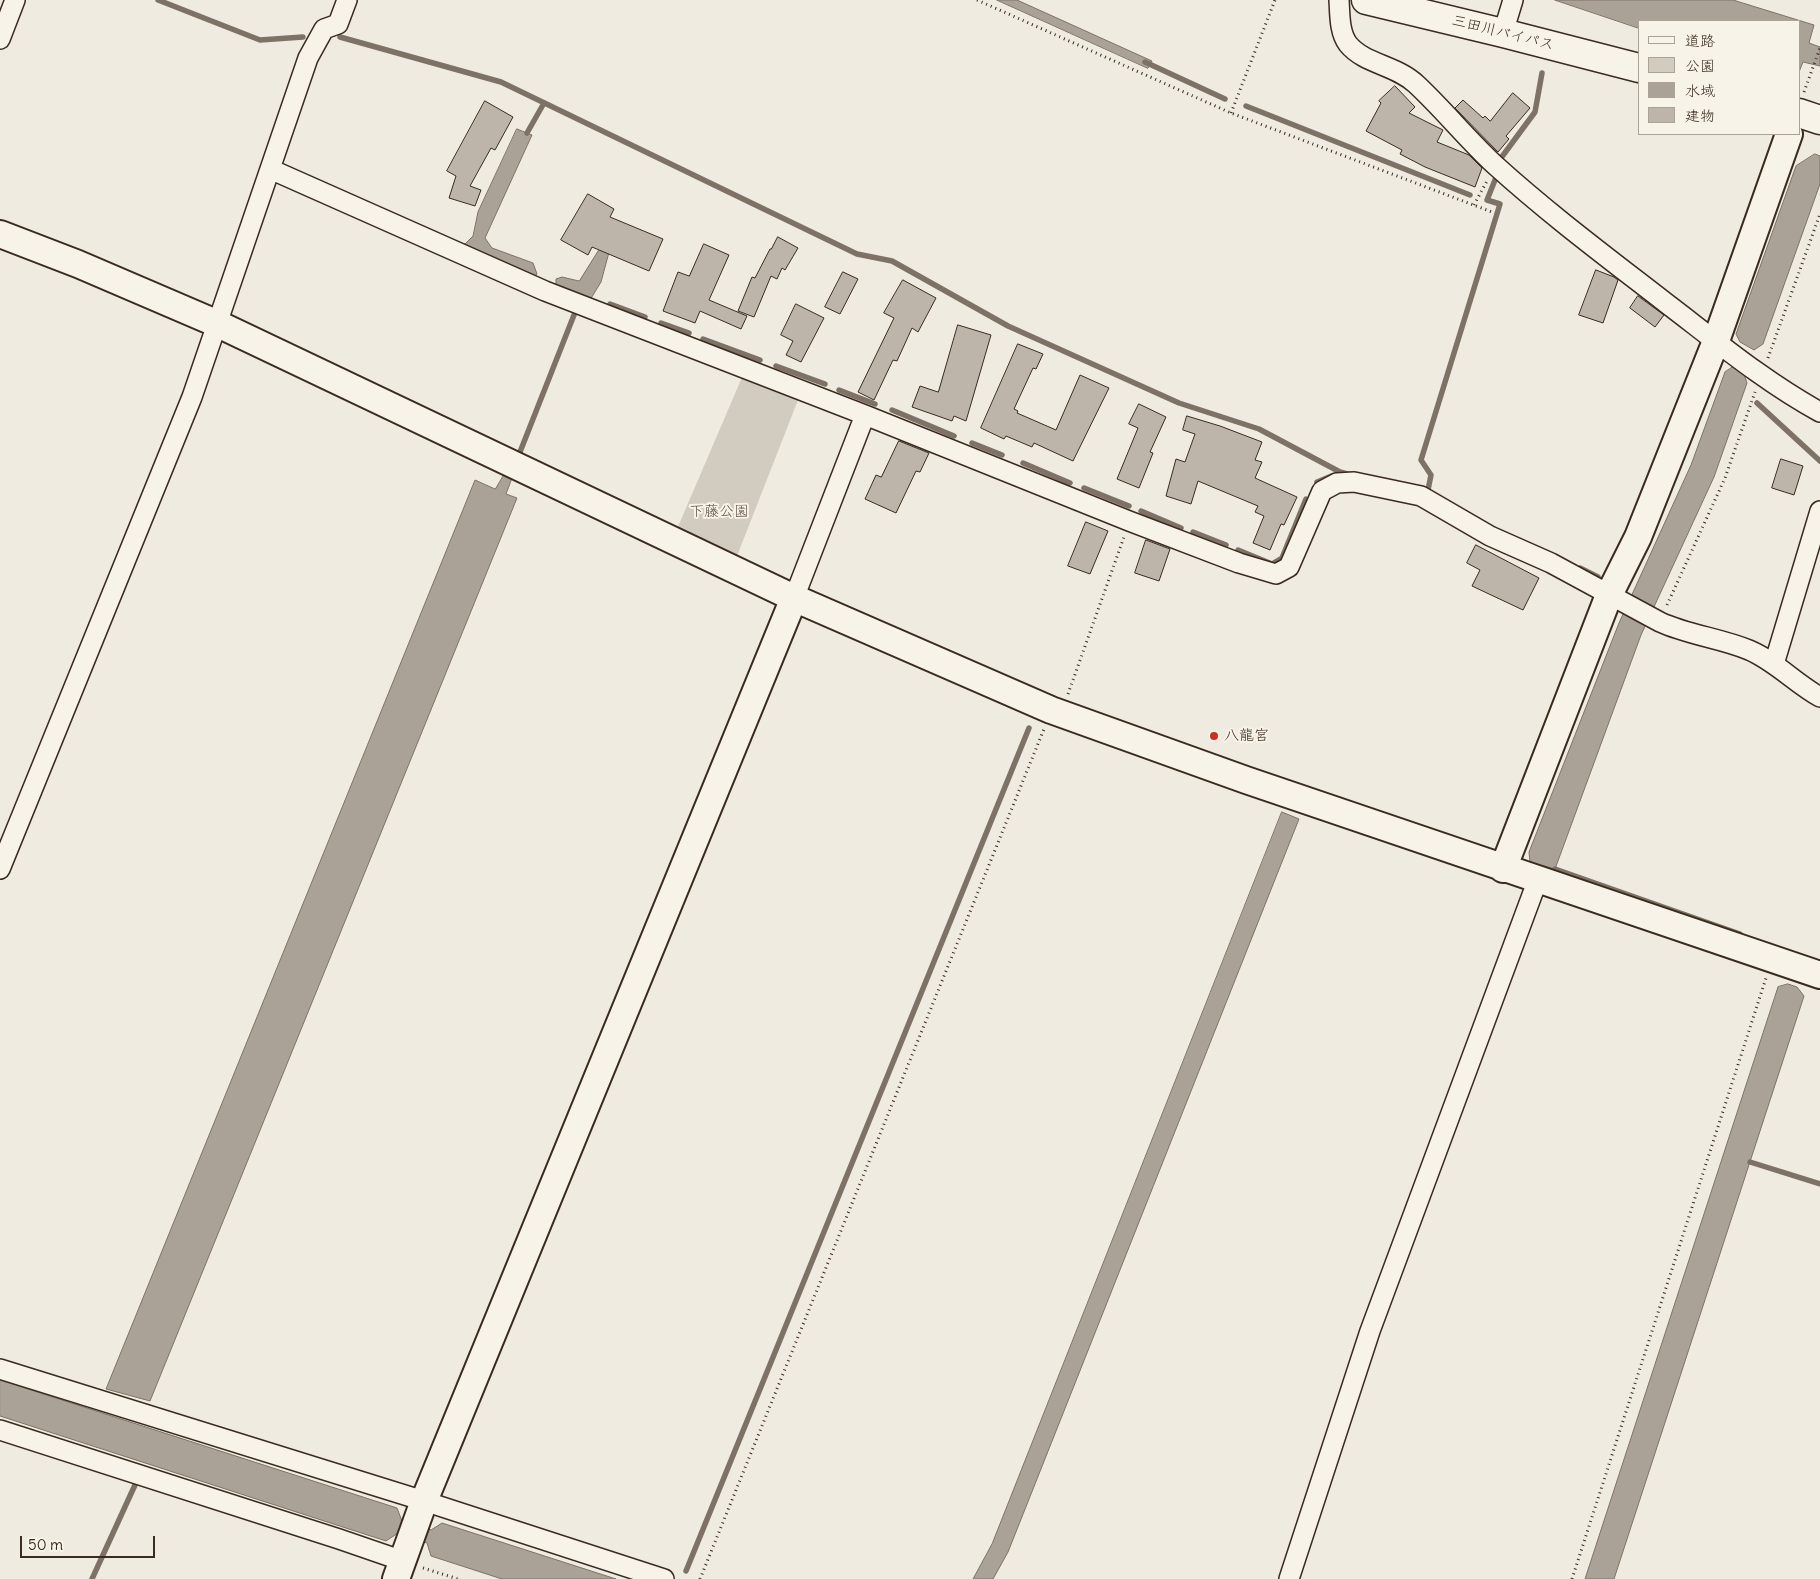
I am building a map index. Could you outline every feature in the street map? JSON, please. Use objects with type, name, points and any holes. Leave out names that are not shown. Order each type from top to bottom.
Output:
[{"type":"highway","name":"三田川バイパス","points":[[1366,0],[1638,68]]},
{"type":"highway","points":[[1800,106],[1820,120]]},
{"type":"street","points":[[0,39],[15,0]]},
{"type":"street","points":[[0,869],[192,397],[308,58],[324,29],[338,24],[347,0]]},
{"type":"street","points":[[1339,0],[1340,24],[1347,43],[1360,55],[1398,70],[1414,82],[1495,164],[1579,235],[1762,375],[1800,402],[1820,412]]},
{"type":"street","points":[[1503,33],[1513,0]]},
{"type":"street","points":[[1503,869],[1616,598],[1638,537],[1716,341],[1789,135]]},
{"type":"street","points":[[270,169],[545,291],[865,414],[1129,521],[1239,563],[1276,574],[1289,567],[1322,491],[1337,483],[1354,482],[1421,496],[1490,536],[1551,563],[1674,628],[1749,650],[1774,664],[1804,688],[1820,697]]},
{"type":"street","points":[[0,234],[78,264],[218,324],[794,598],[1051,710],[1255,784],[1820,975]]},
{"type":"street","points":[[410,1541],[794,598],[865,414]]},
{"type":"street","points":[[1774,664],[1820,511]]},
{"type":"street","points":[[1289,1579],[1370,1331],[1538,879]]},
{"type":"street","points":[[0,1369],[410,1541]]},
{"type":"street","points":[[0,1430],[339,1539],[410,1541],[664,1579]]},
{"type":"path","points":[[976,0],[1231,113],[1492,212]]},
{"type":"path","points":[[1231,113],[1275,0]]},
{"type":"path","points":[[1800,106],[1820,48]]},
{"type":"path","points":[[1474,205],[1495,164]]},
{"type":"path","points":[[1657,620],[1725,478],[1820,214]]},
{"type":"path","points":[[700,1579],[1051,710],[1065,704],[1129,521]]},
{"type":"path","points":[[1572,1579],[1772,959]]},
{"type":"path","points":[[410,1541],[458,1579]]},
{"type":"green space","name":"下藤公園","points":[[743,375],[800,395],[737,556],[677,529]]},
{"type":"water","points":[[997,0],[1017,0],[1152,61],[1148,68]]},
{"type":"water","points":[[1555,0],[1733,0],[1798,20],[1638,20],[1638,28]]},
{"type":"water","points":[[1800,21],[1814,25],[1809,43],[1820,47],[1820,66],[1803,62],[1800,70]]},
{"type":"water","points":[[517,129],[532,135],[485,238],[492,248],[533,263],[537,274],[533,279],[445,239],[465,244],[473,236],[478,212]]},
{"type":"water","points":[[1815,154],[1820,156],[1820,184],[1763,344],[1754,350],[1740,342],[1736,334],[1796,166]]},
{"type":"water","points":[[614,226],[615,230],[601,282],[590,300],[556,286],[556,279],[562,277],[579,281]]},
{"type":"water","points":[[1733,367],[1744,374],[1747,383],[1714,477],[1641,635],[1555,869],[1530,862],[1529,852],[1619,623],[1691,465],[1725,372]]},
{"type":"water","points":[[504,475],[512,478],[506,494],[517,498],[150,1401],[106,1389],[475,480],[495,489]]},
{"type":"water","points":[[1282,812],[1299,819],[1008,1552],[993,1579],[973,1579],[992,1544]]},
{"type":"water","points":[[1788,984],[1797,987],[1804,996],[1614,1579],[1585,1579],[1778,987]]},
{"type":"water","points":[[0,1380],[397,1508],[402,1521],[431,1530],[442,1523],[616,1579],[502,1579],[431,1556],[427,1543],[398,1533],[386,1541],[0,1416]]},
{"type":"building","points":[[1395,86],[1415,107],[1409,113],[1443,130],[1437,142],[1469,155],[1482,168],[1475,187],[1425,167],[1400,154],[1402,150],[1366,131],[1381,103],[1379,101]]},
{"type":"building","points":[[1513,93],[1530,108],[1506,136],[1509,139],[1498,152],[1455,108],[1463,100],[1483,118],[1485,116],[1490,121]]},
{"type":"building","points":[[485,101],[513,117],[495,150],[491,148],[470,186],[481,190],[475,206],[449,198],[456,176],[447,171]]},
{"type":"building","points":[[588,194],[614,209],[610,217],[663,239],[649,271],[592,247],[588,255],[561,240]]},
{"type":"building","points":[[778,237],[798,248],[785,270],[782,268],[777,279],[771,276],[754,317],[738,311],[752,277],[755,278]]},
{"type":"building","points":[[704,244],[729,255],[709,300],[747,316],[741,329],[700,311],[695,323],[663,311],[678,272],[689,276]]},
{"type":"building","points":[[1596,270],[1618,280],[1603,323],[1579,315]]},
{"type":"building","points":[[843,272],[858,279],[840,314],[825,307]]},
{"type":"building","points":[[903,280],[936,298],[918,332],[912,328],[897,361],[893,360],[874,400],[858,392],[894,318],[884,313]]},
{"type":"building","points":[[1638,296],[1664,315],[1655,327],[1630,308]]},
{"type":"building","points":[[796,304],[824,318],[801,362],[786,355],[793,341],[781,335]]},
{"type":"building","points":[[958,325],[991,335],[966,421],[954,416],[952,421],[912,407],[920,386],[938,392]]},
{"type":"building","points":[[1018,344],[1043,354],[1036,369],[1033,368],[1014,409],[1018,411],[1017,413],[1056,430],[1080,375],[1109,388],[1073,461],[1034,443],[1032,447],[1006,436],[1004,439],[981,428]]},
{"type":"building","points":[[1139,404],[1166,417],[1150,452],[1153,453],[1139,488],[1117,479],[1138,428],[1129,424]]},
{"type":"building","points":[[1187,416],[1262,442],[1255,460],[1262,462],[1255,478],[1297,497],[1284,525],[1281,524],[1270,550],[1253,543],[1264,516],[1255,512],[1258,506],[1198,481],[1191,504],[1166,496],[1176,459],[1185,462],[1195,434],[1183,430]]},
{"type":"building","points":[[899,441],[929,453],[920,472],[916,471],[896,513],[865,499],[876,475],[881,477]]},
{"type":"building","points":[[1781,459],[1803,466],[1794,495],[1772,488]]},
{"type":"building","points":[[1086,522],[1108,531],[1090,574],[1068,566]]},
{"type":"building","points":[[1146,540],[1170,549],[1159,581],[1135,573]]},
{"type":"building","points":[[1476,545],[1539,578],[1523,610],[1472,586],[1480,570],[1467,563]]},
{"type":"waterway","points":[[158,0],[260,40],[303,37]]},
{"type":"waterway","points":[[340,37],[501,82],[857,254],[892,261],[1008,326],[1179,403],[1259,429],[1340,472],[1351,475]]},
{"type":"waterway","points":[[1145,62],[1225,99]]},
{"type":"waterway","points":[[1501,158],[1535,112],[1542,73]]},
{"type":"waterway","points":[[527,133],[544,103]]},
{"type":"waterway","points":[[1246,106],[1470,195]]},
{"type":"waterway","points":[[1428,490],[1431,475],[1421,460],[1500,204],[1487,200],[1497,175]]},
{"type":"waterway","points":[[610,304],[645,317]]},
{"type":"waterway","points":[[520,452],[574,315]]},
{"type":"waterway","points":[[661,323],[689,333]]},
{"type":"waterway","points":[[703,339],[760,360]]},
{"type":"waterway","points":[[776,366],[825,384]]},
{"type":"waterway","points":[[839,390],[875,404]]},
{"type":"waterway","points":[[1757,403],[1820,461]]},
{"type":"waterway","points":[[892,410],[954,436]]},
{"type":"waterway","points":[[972,443],[1002,455]]},
{"type":"waterway","points":[[1023,463],[1070,483]]},
{"type":"waterway","points":[[1317,482],[1334,475]]},
{"type":"waterway","points":[[1084,488],[1129,506]]},
{"type":"waterway","points":[[1238,550],[1272,564],[1282,558],[1306,499]]},
{"type":"waterway","points":[[1141,511],[1181,528]]},
{"type":"waterway","points":[[1193,532],[1226,545]]},
{"type":"waterway","points":[[1580,568],[1598,577]]},
{"type":"waterway","points":[[686,1571],[1029,728]]},
{"type":"waterway","points":[[1555,869],[1740,934]]},
{"type":"waterway","points":[[1750,1162],[1820,1184]]},
{"type":"waterway","points":[[92,1579],[135,1485]]},
{"type":"place","name":"八龍宮","points":[[1214,736]]}]
